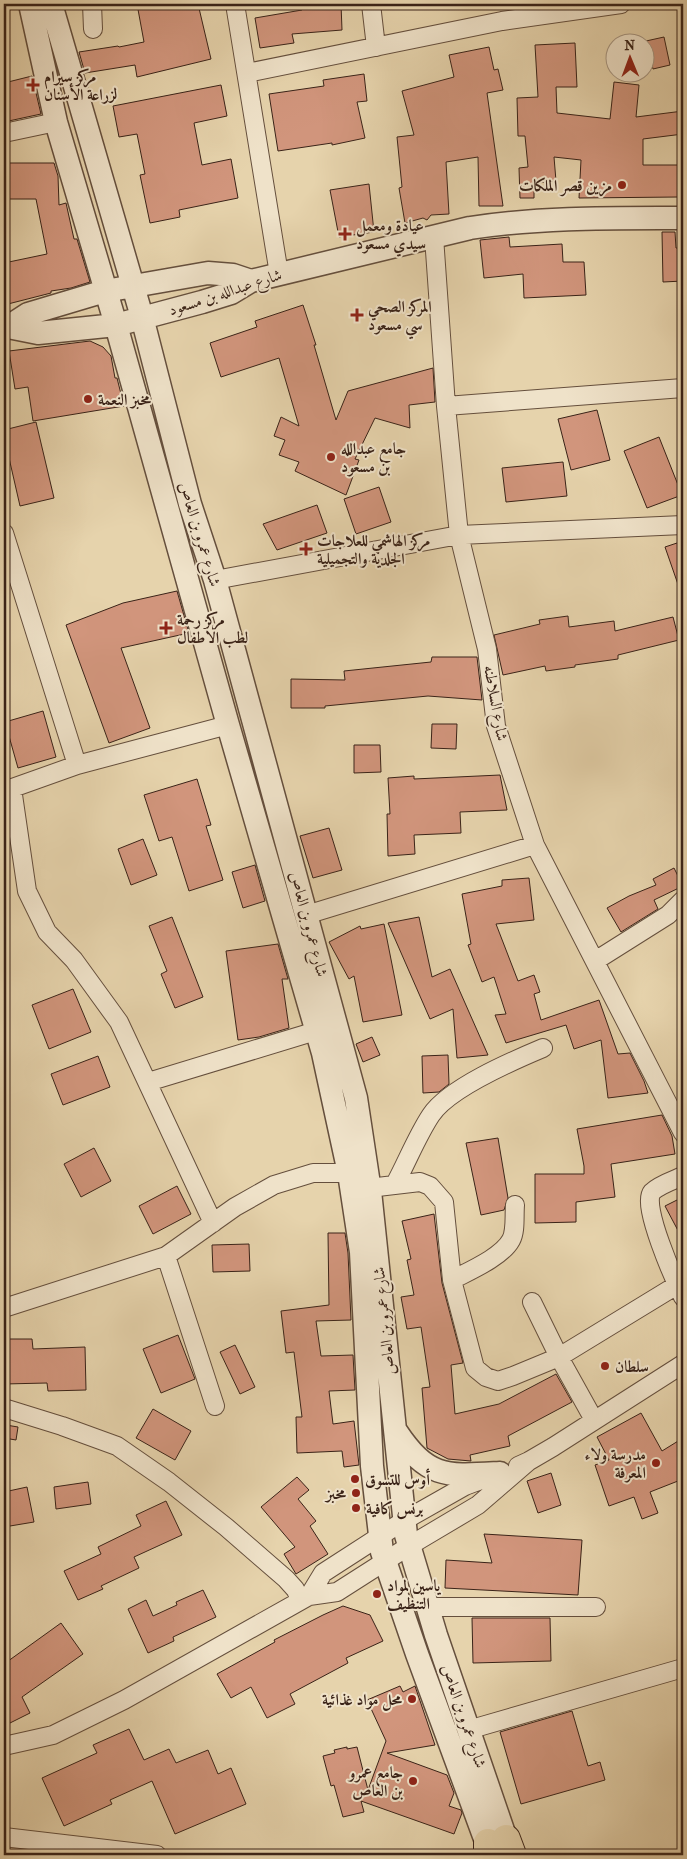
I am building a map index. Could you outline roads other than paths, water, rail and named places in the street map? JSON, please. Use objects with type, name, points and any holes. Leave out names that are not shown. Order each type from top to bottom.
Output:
[{"type":"street","points":[[30,4],[56,122],[116,325],[228,725],[323,1053],[349,1173],[360,1252],[372,1466],[382,1536],[382,1552],[417,1654],[499,1851]]},
{"type":"street","name":"شارع عمرو بن العاص","points":[[51,4],[142,317],[190,504],[215,580],[356,1098],[369,1188],[409,1546],[468,1730],[499,1851]]},
{"type":"street","points":[[92,4],[93,29]]},
{"type":"street","points":[[234,4],[279,274]]},
{"type":"street","points":[[371,4],[376,47]]},
{"type":"street","points":[[247,73],[566,8],[621,4]]},
{"type":"street","points":[[4,133],[56,122]]},
{"type":"street","name":"شارع عبدالله بن مسعود","points":[[6,328],[38,334],[116,325],[231,293],[251,281],[470,228],[570,218],[683,218]]},
{"type":"street","name":"شارع السلاطنه","points":[[434,237],[446,406],[459,535],[487,650],[496,726],[535,846],[683,1133]]},
{"type":"street","points":[[6,328],[28,314],[105,291],[208,273],[233,275],[251,281]]},
{"type":"street","points":[[446,406],[683,388]]},
{"type":"street","points":[[215,580],[459,535],[683,525]]},
{"type":"street","points":[[4,533],[77,765]]},
{"type":"street","points":[[213,1223],[119,1022],[74,960],[47,932],[27,892],[8,790],[77,765],[228,725]]},
{"type":"street","points":[[306,915],[535,846]]},
{"type":"street","points":[[595,961],[668,915],[683,900]]},
{"type":"street","points":[[148,1082],[316,1031]]},
{"type":"street","points":[[395,1184],[431,1115],[441,1105],[458,1091],[543,1048]]},
{"type":"street","points":[[4,1308],[166,1256],[235,1206],[274,1185],[313,1174],[349,1173]]},
{"type":"street","points":[[369,1188],[420,1182],[430,1186],[444,1202],[452,1280],[474,1368],[486,1377],[498,1381],[559,1357],[680,1291],[654,1224],[649,1197],[653,1191],[683,1176]]},
{"type":"street","points":[[452,1280],[496,1255],[511,1241],[515,1205]]},
{"type":"street","points":[[166,1256],[215,1406]]},
{"type":"street","points":[[532,1302],[559,1357],[594,1420]]},
{"type":"street","points":[[4,1746],[54,1734],[106,1709],[305,1598],[337,1592],[478,1505],[529,1461],[683,1364]]},
{"type":"street","points":[[4,1408],[62,1426],[116,1446],[169,1482],[226,1527],[305,1598]]},
{"type":"street","points":[[396,1431],[417,1458],[424,1464],[444,1473],[459,1475],[500,1473]]},
{"type":"street","points":[[305,1598],[323,1573],[405,1520],[465,1486],[529,1461]]},
{"type":"street","points":[[428,1607],[596,1607]]},
{"type":"street","points":[[468,1730],[683,1668]]},
{"type":"street","points":[[4,1837],[157,1855]]},
{"type":"place","name":"مركز سيرام لزراعة الأسنان","points":[[33,85]]},
{"type":"place","name":"مزين قصر الملكات","points":[[622,185]]},
{"type":"place","name":"عيادة ومعمل سيدي مسعود","points":[[345,234]]},
{"type":"place","name":"المركز الصحي سي مسعود","points":[[357,315]]},
{"type":"place","name":"مخبز النعمة","points":[[88,399]]},
{"type":"place","name":"جامع عبدالله بن مسعود","points":[[331,457]]},
{"type":"place","name":"مركز الهاشمي للعلاجات الجلدية والتجميلية","points":[[306,549]]},
{"type":"place","name":"مركز رحمة لطب الاطفال","points":[[166,628]]},
{"type":"place","name":"سلطان","points":[[605,1366]]},
{"type":"place","name":"مدرسة ولاء المعرفة","points":[[656,1463]]},
{"type":"place","name":"أوس للتسوق","points":[[355,1479]]},
{"type":"place","name":"مخبز","points":[[356,1493]]},
{"type":"place","name":"برنس كافية","points":[[356,1508]]},
{"type":"place","name":"ياسين لمواد التنظيف","points":[[377,1594]]},
{"type":"place","name":"محل مواد غذائية","points":[[412,1699]]},
{"type":"place","name":"جامع عمرو بن العاص","points":[[413,1781]]}]
